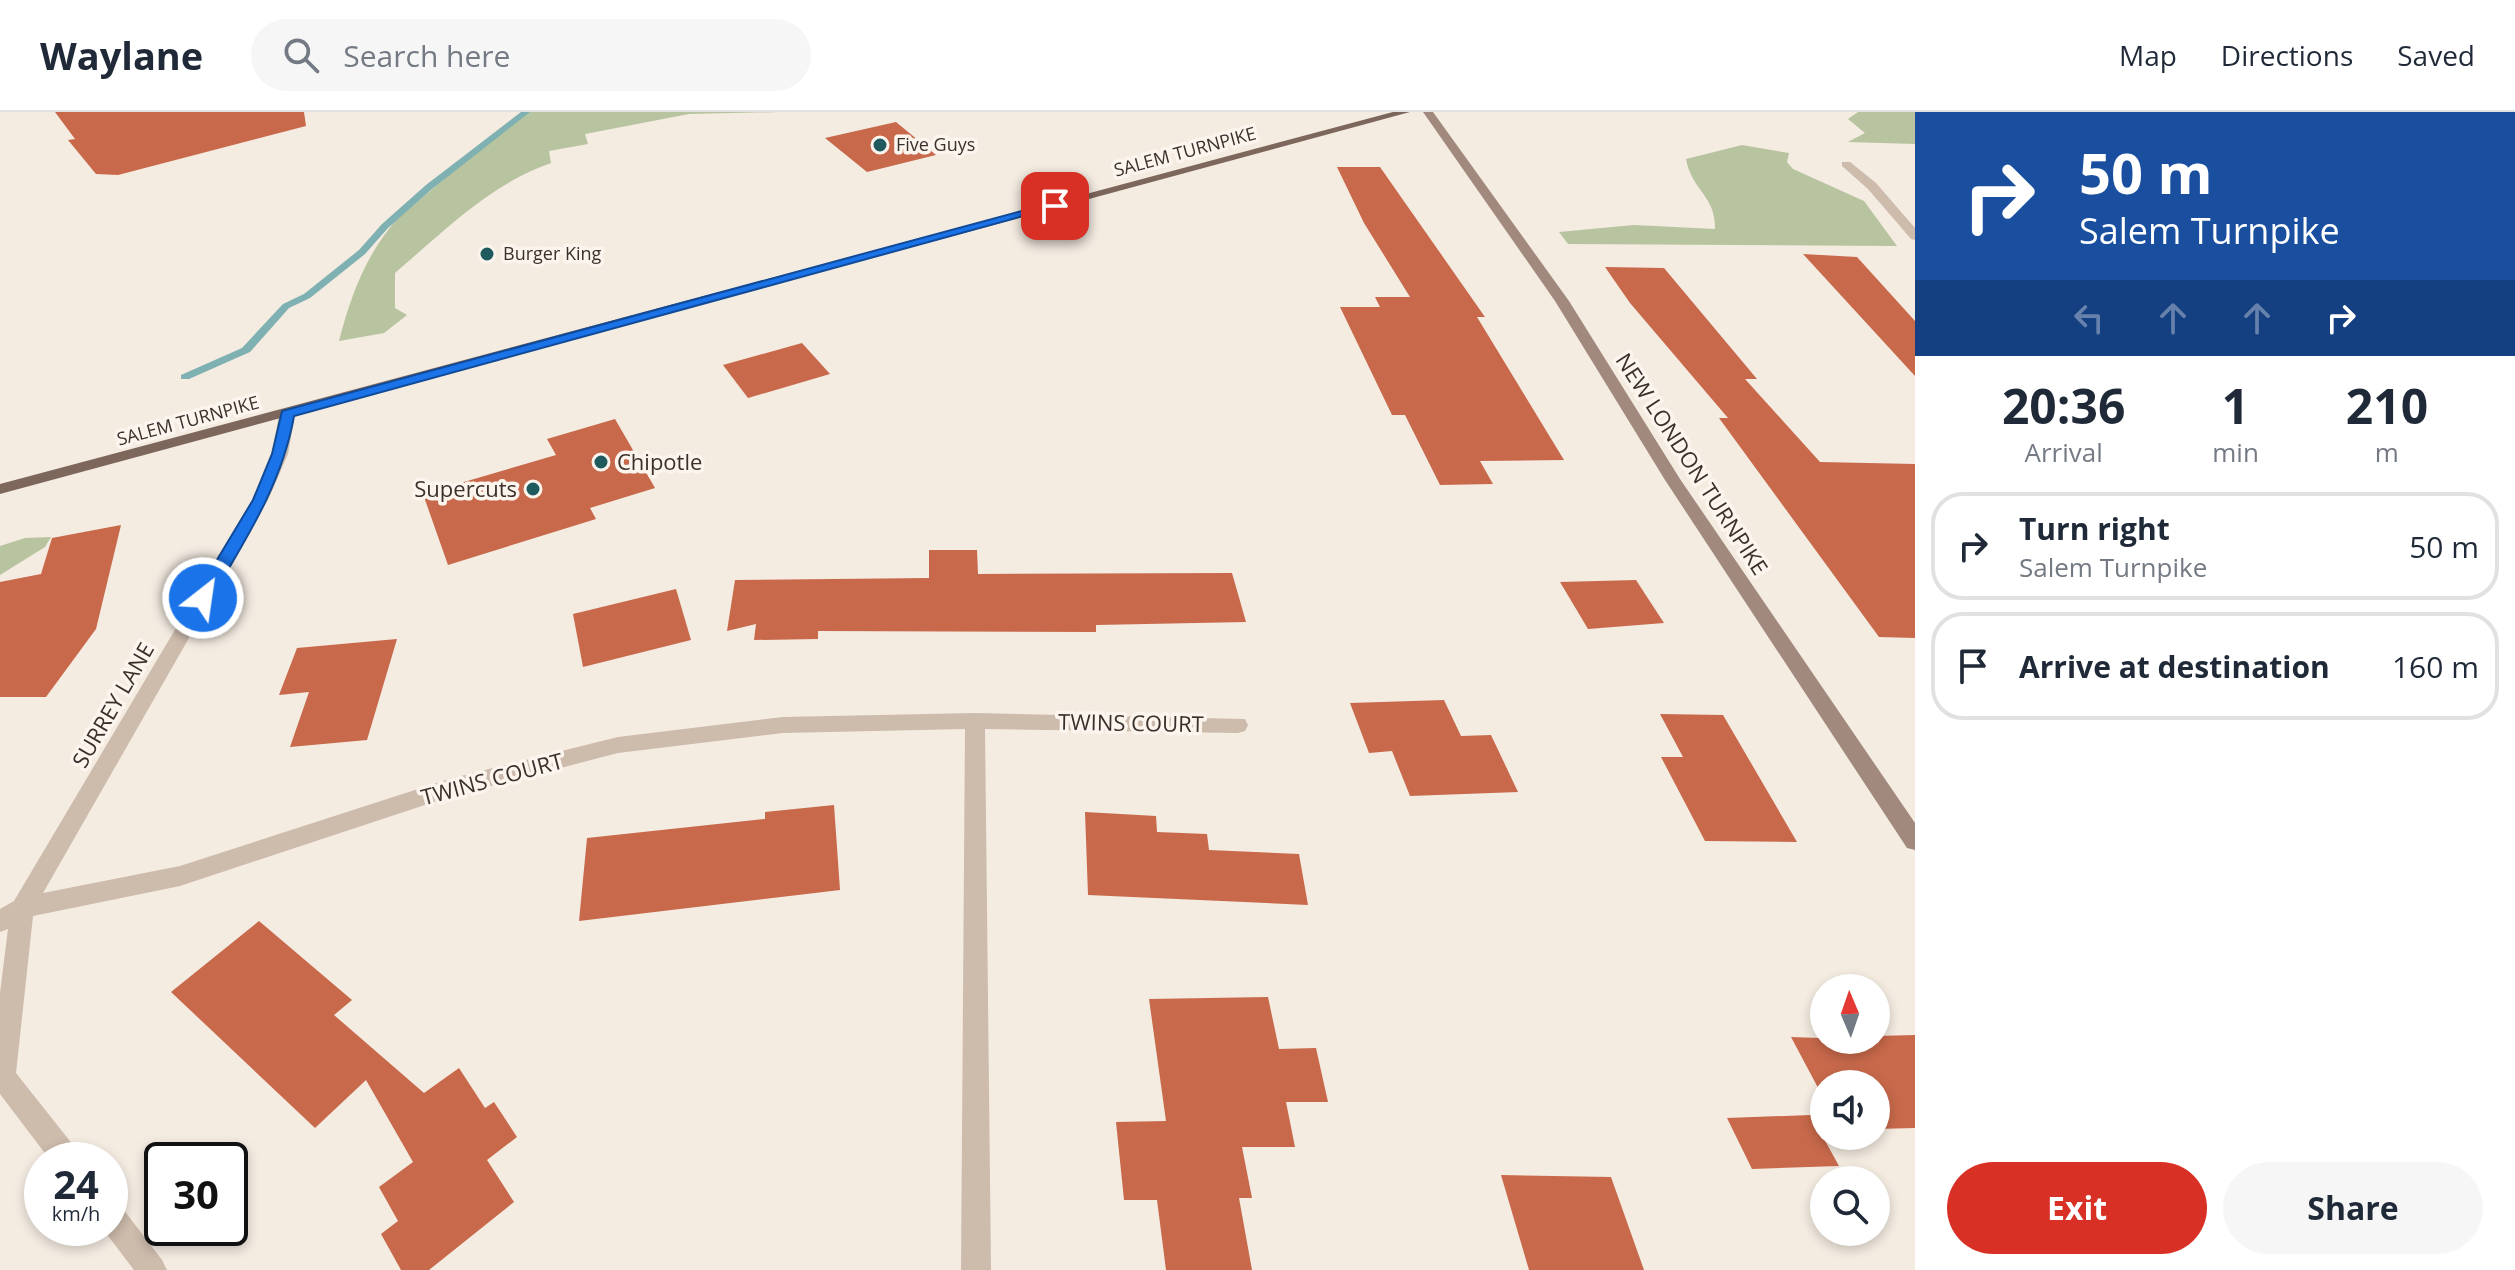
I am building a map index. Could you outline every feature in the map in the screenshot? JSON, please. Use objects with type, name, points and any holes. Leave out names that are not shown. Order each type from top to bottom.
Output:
[{"type":"main road","name":"SALEM TURNPIKE","points":[[0,489],[1405,112]]},
{"type":"main road","name":"NEW LONDON TURNPIKE","points":[[1428,112],[1562,301],[1673,480],[1915,841]]},
{"type":"street","points":[[1846,164],[1872,186],[1915,236]]},
{"type":"street","name":"SURREY LANE","points":[[11,915],[260,500],[280,454],[287,414]]},
{"type":"street","points":[[975,721],[976,1270]]},
{"type":"street","name":"TWINS COURT","points":[[11,915],[180,876],[449,788],[618,745],[783,725],[975,721],[1238,725]]},
{"type":"street","points":[[11,915],[3,1077],[53,1142]]},
{"type":"street","points":[[128,1239],[152,1270]]},
{"type":"green space","points":[[523,112],[779,112],[689,114],[585,134],[588,144],[549,151],[551,163],[487,196],[395,273],[395,308],[407,315],[384,333],[339,341],[360,277],[396,220]]},
{"type":"green space","points":[[1858,112],[1915,112],[1915,144],[1848,142],[1865,133],[1848,119]]},
{"type":"green space","points":[[1742,145],[1789,153],[1787,162],[1793,169],[1864,201],[1897,246],[1568,244],[1559,232],[1634,225],[1715,229],[1712,209],[1693,179],[1686,159]]},
{"type":"green space","points":[[51,537],[45,547],[0,575],[0,546],[25,538]]},
{"type":"building","points":[[55,112],[304,112],[306,126],[118,175],[96,174],[68,140],[75,139]]},
{"type":"building","name":"Five Guys","points":[[896,122],[936,155],[867,172],[825,138]]},
{"type":"building","points":[[1337,167],[1380,167],[1485,317],[1477,317],[1564,460],[1480,461],[1493,484],[1440,485],[1405,415],[1392,415],[1340,307],[1380,307],[1375,297],[1410,297],[1364,223]]},
{"type":"building","points":[[1803,254],[1857,257],[1915,321],[1915,376]]},
{"type":"building","points":[[1605,267],[1664,268],[1757,379],[1745,379],[1820,462],[1915,464],[1915,638],[1879,637],[1719,418],[1728,418],[1630,303]]},
{"type":"building","points":[[802,343],[830,374],[748,398],[723,365]]},
{"type":"building","points":[[615,419],[655,488],[590,508],[596,519],[448,565],[423,494],[556,455],[547,439]]},
{"type":"building","points":[[121,525],[96,629],[46,697],[0,697],[0,582],[41,574],[52,538]]},
{"type":"building","points":[[929,550],[977,550],[978,574],[1232,573],[1246,622],[1096,625],[1096,632],[818,631],[818,639],[754,640],[756,624],[727,631],[735,580],[929,578]]},
{"type":"building","points":[[1636,580],[1664,623],[1588,629],[1560,582]]},
{"type":"building","points":[[676,589],[691,640],[583,667],[573,614]]},
{"type":"building","points":[[397,639],[367,740],[290,747],[309,692],[279,695],[297,648]]},
{"type":"building","points":[[1444,700],[1461,736],[1491,735],[1518,792],[1410,796],[1392,751],[1369,753],[1350,703]]},
{"type":"building","points":[[1660,714],[1723,715],[1797,842],[1705,841],[1661,757],[1683,757]]},
{"type":"building","points":[[834,805],[840,890],[579,921],[587,838],[765,819],[765,812]]},
{"type":"building","points":[[1085,812],[1156,816],[1157,832],[1207,834],[1209,850],[1299,854],[1308,905],[1088,895]]},
{"type":"building","points":[[259,921],[352,1000],[334,1015],[424,1093],[459,1068],[485,1108],[494,1102],[517,1137],[487,1160],[514,1202],[429,1270],[401,1270],[381,1234],[398,1221],[379,1187],[413,1162],[366,1080],[315,1128],[171,992]]},
{"type":"building","points":[[1268,997],[1279,1049],[1316,1048],[1328,1102],[1286,1102],[1295,1147],[1242,1147],[1252,1198],[1239,1198],[1252,1270],[1166,1270],[1157,1200],[1124,1200],[1116,1122],[1166,1121],[1149,999]]},
{"type":"building","points":[[1915,1035],[1915,1128],[1890,1129],[1890,1070],[1810,1070],[1810,1073],[1791,1037],[1810,1038],[1810,1054],[1890,1054],[1890,1036]]},
{"type":"building","points":[[1810,1115],[1810,1150],[1830,1150],[1839,1166],[1752,1169],[1727,1118]]},
{"type":"building","points":[[1501,1175],[1611,1177],[1644,1270],[1529,1270]]},
{"type":"waterway","points":[[185,377],[246,350],[286,306],[307,296],[362,252],[385,226],[429,187],[526,112]]},
{"type":"place","name":"Five Guys","points":[[880,145]]},
{"type":"place","name":"Burger King","points":[[487,254]]},
{"type":"place","name":"Chipotle","points":[[601,462]]},
{"type":"place","name":"Supercuts","points":[[533,489]]},
{"type":"route","points":[[203,598],[260,500],[280,454],[287,414],[1055,206]]}]
